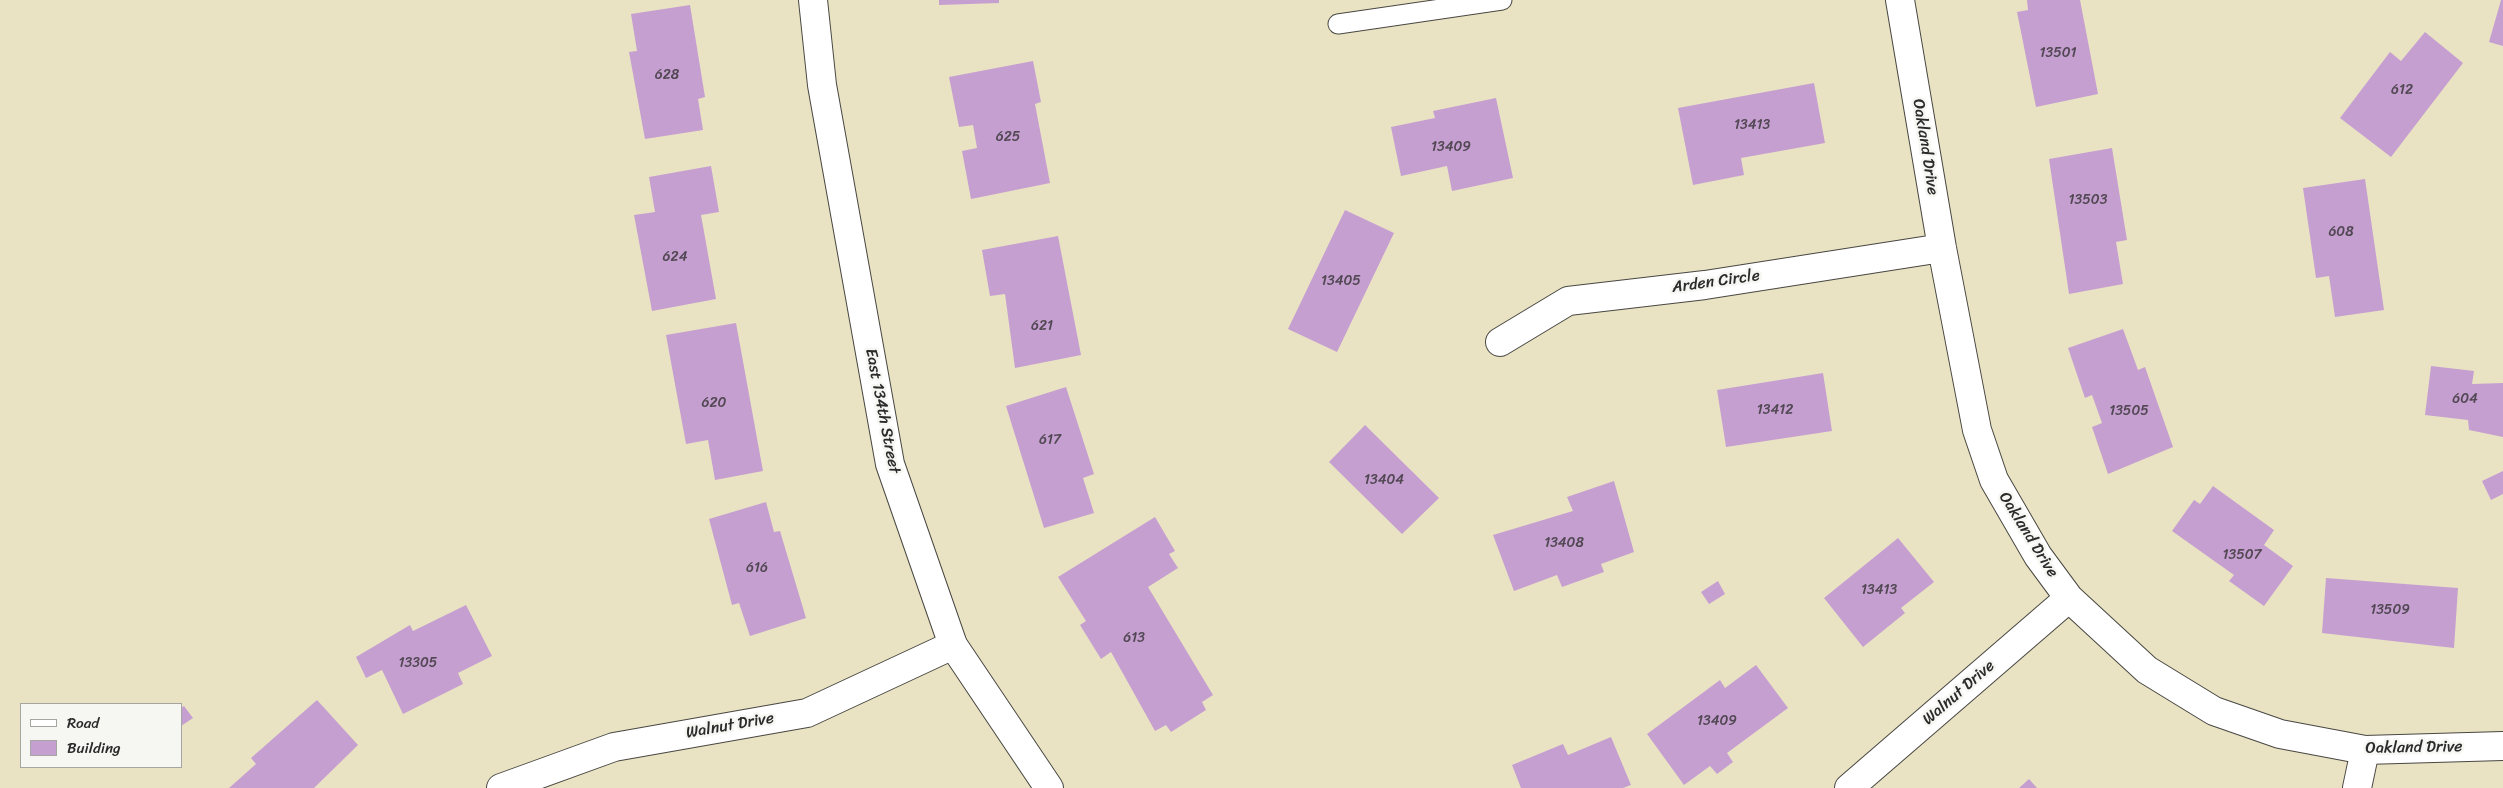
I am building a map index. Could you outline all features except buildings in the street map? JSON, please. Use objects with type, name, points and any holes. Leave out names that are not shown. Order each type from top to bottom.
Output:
[{"type":"street","name":"East 134th Street","points":[[813,0],[822,85],[890,464],[953,645],[1049,788]]},
{"type":"street","name":"Oakland Drive","points":[[1900,0],[1942,248],[1977,430],[1994,480],[2038,556],[2069,598],[2147,670],[2214,711],[2280,734],[2365,750],[2503,746]]},
{"type":"street","name":"Arden Circle","points":[[1500,342],[1568,301],[1705,285],[1942,248]]},
{"type":"street","name":"Walnut Drive","points":[[1849,788],[2069,598]]},
{"type":"street","name":"Walnut Drive","points":[[501,788],[614,747],[807,713],[953,645]]},
{"type":"street","points":[[2357,788],[2365,750]]},
{"type":"lane","points":[[1338,24],[1502,0]]}]
